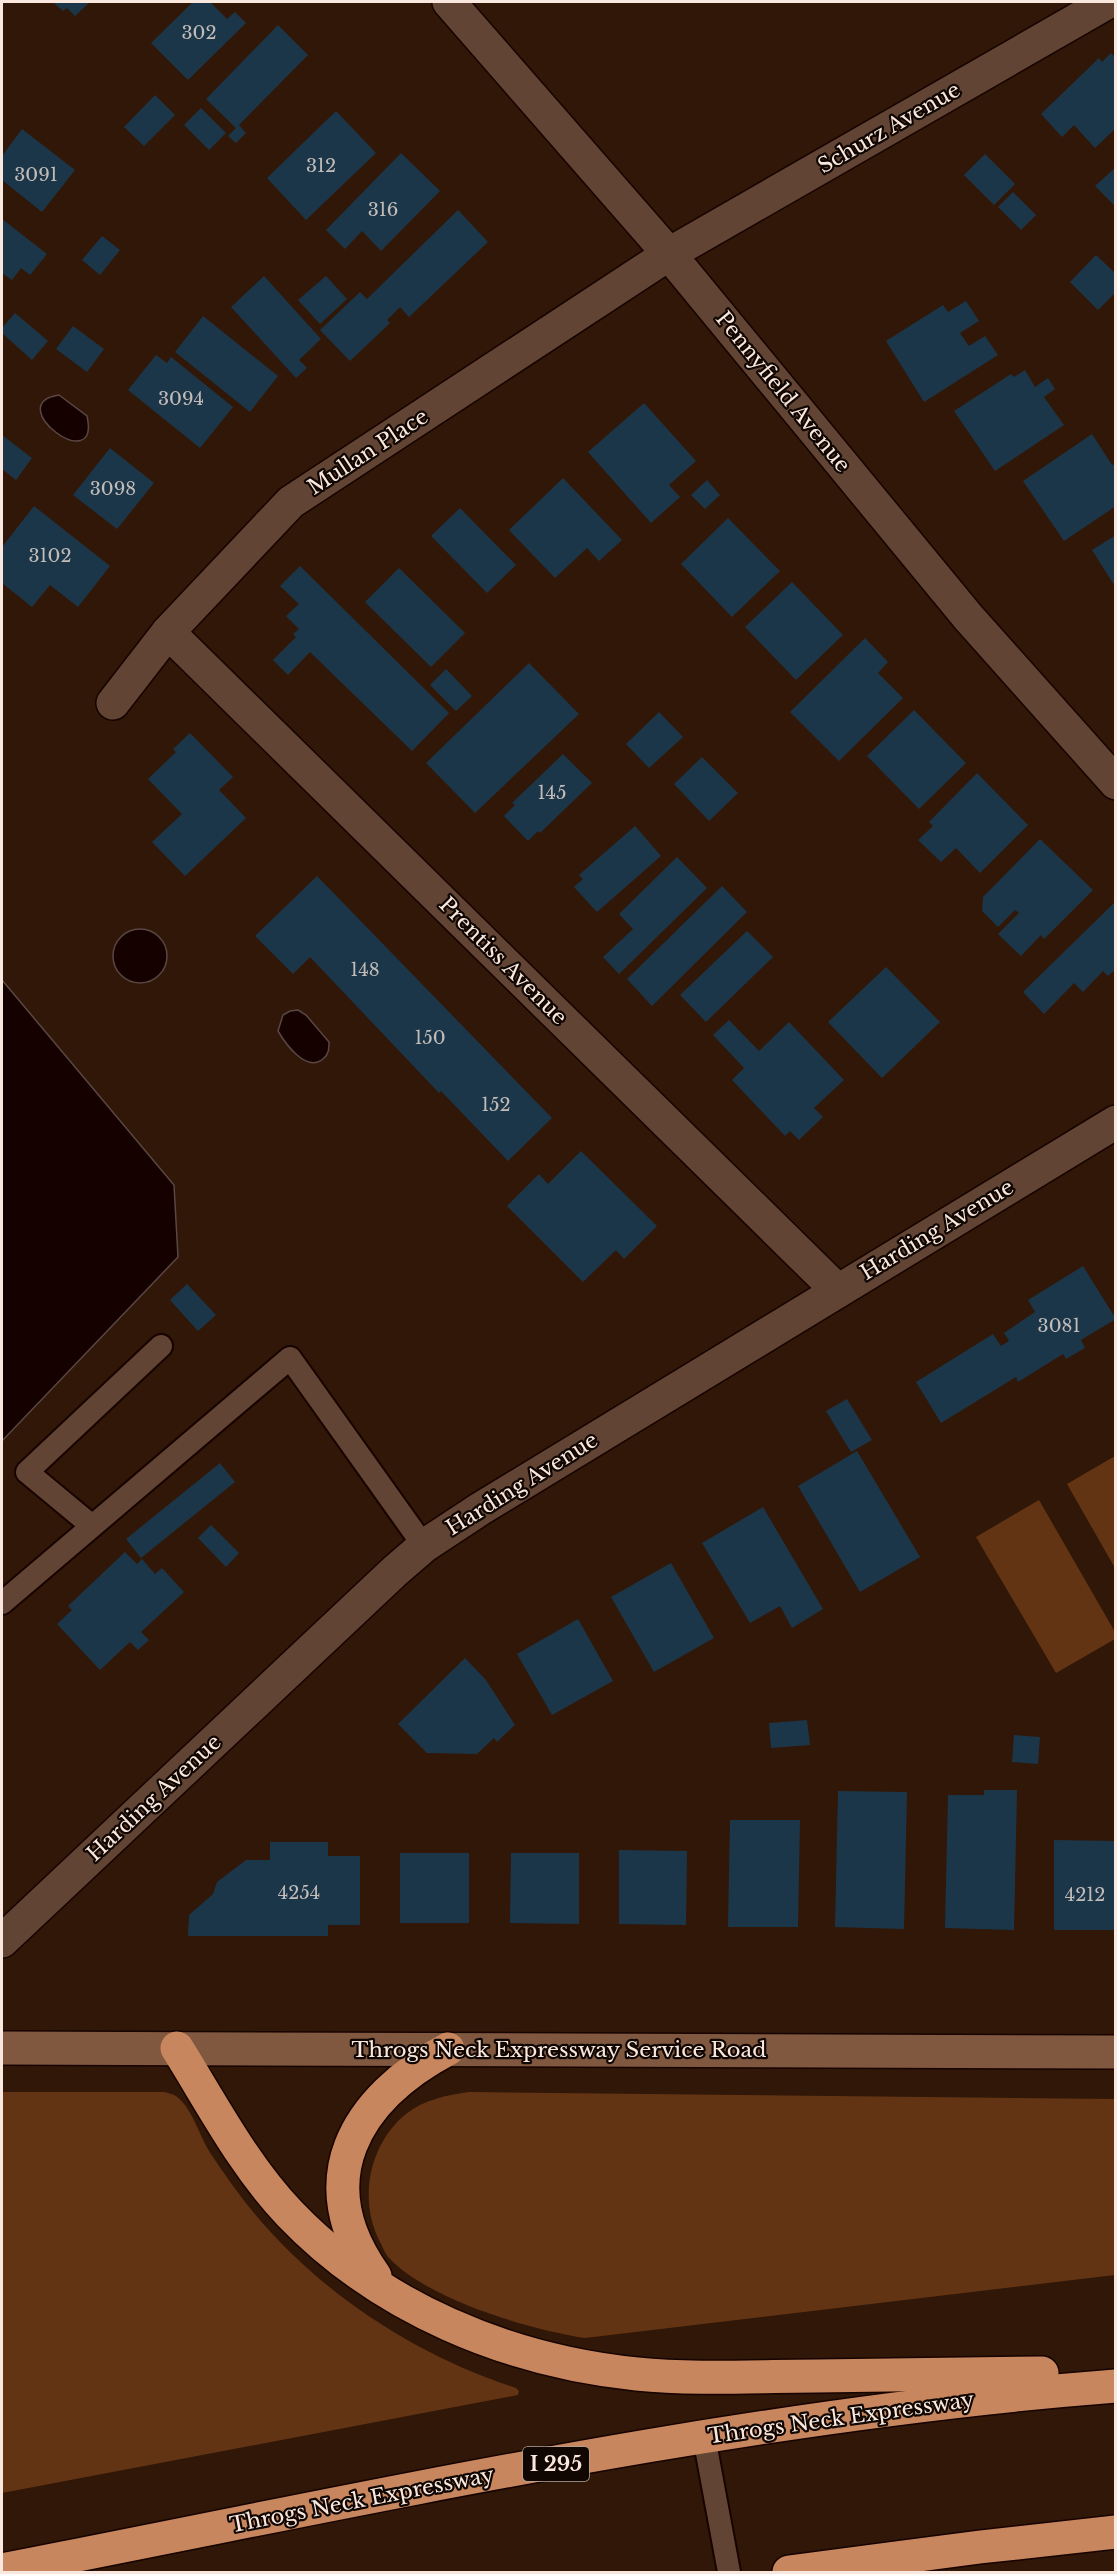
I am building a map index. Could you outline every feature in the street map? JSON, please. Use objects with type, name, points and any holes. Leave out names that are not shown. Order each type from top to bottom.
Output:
[{"type":"highway","points":[[177,2048],[250,2165],[276,2199],[308,2232],[345,2263],[403,2302],[451,2325],[506,2346],[601,2369],[636,2374],[704,2377],[1116,2372]]},
{"type":"highway","points":[[403,2302],[375,2278],[356,2248],[345,2217],[342,2183],[344,2167],[354,2135],[375,2105],[406,2073],[448,2049]]},
{"type":"highway","name":"Throgs Neck Expressway","points":[[2,2570],[704,2437],[920,2405],[1116,2386]]},
{"type":"highway","points":[[789,2572],[1116,2532]]},
{"type":"main road","name":"Throgs Neck Expressway Service Road","points":[[2,2048],[1116,2052]]},
{"type":"street","name":"Pennyfield Avenue","points":[[449,2],[669,254],[968,617],[1116,783]]},
{"type":"street","name":"Schurz Avenue","points":[[669,254],[1108,2]]},
{"type":"street","name":"Mullan Place","points":[[113,703],[168,632],[291,502],[669,254]]},
{"type":"street","name":"Prentiss Avenue","points":[[168,632],[838,1291]]},
{"type":"street","name":"Harding Avenue","points":[[2,1941],[394,1571],[424,1546],[490,1502],[1116,1122]]},
{"type":"lane","points":[[92,1526],[27,1472],[161,1346]]},
{"type":"lane","points":[[2,1603],[290,1358],[424,1546]]},
{"type":"lane","points":[[704,2437],[729,2572]]},
{"type":"shaded area","points":[[59,395],[87,416],[87,434],[80,441],[69,439],[56,432],[46,422],[40,411],[44,401]]},
{"type":"shaded area","points":[[135,929],[145,929],[155,933],[163,941],[167,956],[163,971],[155,979],[145,983],[135,983],[125,979],[117,971],[113,961],[113,951],[117,941],[125,933]]},
{"type":"shaded area","points":[[2,980],[174,1185],[178,1257],[2,1441]]},
{"type":"shaded area","points":[[298,1010],[306,1015],[329,1042],[326,1055],[316,1062],[310,1062],[297,1055],[278,1031],[283,1015]]},
{"type":"shaded area","points":[[1115,1456],[1115,1568],[1067,1484]]},
{"type":"shaded area","points":[[1039,1500],[1115,1632],[1115,1639],[1056,1673],[976,1537]]},
{"type":"shaded area","points":[[2,2092],[164,2092],[176,2096],[186,2107],[209,2151],[242,2198],[280,2242],[309,2270],[340,2296],[407,2340],[479,2375],[516,2388],[519,2391],[518,2395],[2,2493]]},
{"type":"shaded area","points":[[469,2092],[1115,2099],[1115,2275],[585,2338],[536,2328],[481,2310],[428,2287],[389,2258],[373,2226],[369,2191],[371,2174],[383,2141],[393,2126],[420,2105]]},
{"type":"building","points":[[53,2],[90,2],[75,16],[67,8],[63,11]]},
{"type":"building","points":[[193,2],[210,2],[227,19],[235,12],[246,23],[188,80],[151,43]]},
{"type":"building","points":[[278,25],[308,55],[239,125],[246,133],[236,143],[228,136],[236,128],[206,99]]},
{"type":"building","points":[[1111,53],[1116,58],[1116,128],[1095,148],[1074,125],[1062,137],[1041,114],[1099,58],[1102,62]]},
{"type":"building","points":[[155,95],[175,115],[144,146],[124,127]]},
{"type":"building","points":[[201,108],[226,133],[209,150],[184,125]]},
{"type":"building","points":[[336,111],[376,153],[306,220],[267,178]]},
{"type":"building","points":[[22,129],[75,170],[42,212],[2,180],[2,156]]},
{"type":"building","points":[[401,153],[440,191],[381,251],[362,231],[345,249],[326,230]]},
{"type":"building","points":[[985,154],[1015,184],[994,205],[964,175]]},
{"type":"building","points":[[1116,167],[1116,204],[1114,205],[1095,186]]},
{"type":"building","points":[[1013,192],[1036,215],[1021,230],[998,207]]},
{"type":"building","points":[[458,210],[488,242],[409,317],[400,307],[387,320],[390,323],[350,361],[320,330],[360,292],[367,299]]},
{"type":"building","points":[[2,219],[47,254],[30,275],[21,268],[12,280],[2,273]]},
{"type":"building","points":[[102,236],[120,250],[100,275],[82,260]]},
{"type":"building","points":[[1096,255],[1116,274],[1116,292],[1098,310],[1070,282]]},
{"type":"building","points":[[264,276],[321,339],[299,360],[307,368],[296,378],[231,307]]},
{"type":"building","points":[[326,276],[347,299],[320,324],[298,300]]},
{"type":"building","points":[[966,301],[979,321],[960,333],[969,346],[985,336],[998,355],[924,402],[886,341],[943,305],[948,312]]},
{"type":"building","points":[[15,313],[48,341],[32,360],[2,333],[2,328]]},
{"type":"building","points":[[203,316],[278,376],[250,412],[175,352]]},
{"type":"building","points":[[73,326],[104,349],[87,372],[56,349]]},
{"type":"building","points":[[156,355],[167,363],[171,357],[233,407],[200,448],[128,390]]},
{"type":"building","points":[[1025,370],[1035,387],[1048,378],[1055,389],[1044,397],[1064,425],[995,471],[954,411],[1011,374],[1014,377]]},
{"type":"building","points":[[644,403],[696,461],[669,485],[680,497],[651,523],[588,452]]},
{"type":"building","points":[[1092,434],[1112,465],[1116,463],[1116,506],[1064,541],[1023,481]]},
{"type":"building","points":[[2,435],[32,458],[16,480],[2,469]]},
{"type":"building","points":[[110,448],[154,483],[117,529],[73,495]]},
{"type":"building","points":[[563,478],[622,540],[599,561],[587,548],[555,578],[509,530]]},
{"type":"building","points":[[707,480],[720,495],[705,509],[691,495]]},
{"type":"building","points":[[34,506],[110,566],[78,607],[50,585],[32,607],[2,583],[2,547]]},
{"type":"building","points":[[460,508],[516,565],[487,593],[431,536]]},
{"type":"building","points":[[728,518],[780,571],[732,617],[681,564]]},
{"type":"building","points":[[1116,535],[1116,588],[1092,550]]},
{"type":"building","points":[[300,566],[449,713],[412,751],[310,652],[288,675],[273,660],[296,637],[293,634],[299,629],[286,616],[299,604],[280,586]]},
{"type":"building","points":[[399,568],[465,633],[431,667],[365,602]]},
{"type":"building","points":[[792,582],[843,635],[796,680],[745,627]]},
{"type":"building","points":[[865,638],[888,662],[878,673],[903,698],[839,761],[790,712]]},
{"type":"building","points":[[529,663],[579,714],[475,813],[426,763]]},
{"type":"building","points":[[446,669],[472,696],[456,711],[430,685]]},
{"type":"building","points":[[914,710],[966,763],[919,809],[867,756]]},
{"type":"building","points":[[659,712],[683,737],[649,768],[626,744]]},
{"type":"building","points":[[190,733],[233,777],[219,790],[246,818],[185,876],[152,842],[182,814],[148,779],[176,752],[173,749]]},
{"type":"building","points":[[563,754],[592,783],[540,833],[538,831],[528,841],[504,816],[515,805],[512,803]]},
{"type":"building","points":[[702,757],[738,793],[709,821],[674,784]]},
{"type":"building","points":[[977,773],[1028,825],[980,873],[956,848],[941,862],[918,840],[933,826],[929,822]]},
{"type":"building","points":[[635,826],[661,856],[597,912],[574,887],[583,879],[579,875]]},
{"type":"building","points":[[1040,839],[1093,890],[1044,939],[1041,935],[1021,956],[998,934],[1019,913],[1015,910],[998,927],[982,911],[983,897]]},
{"type":"building","points":[[677,857],[707,888],[619,974],[603,957],[633,929],[619,914]]},
{"type":"building","points":[[317,876],[552,1118],[508,1161],[441,1091],[439,1093],[310,957],[293,974],[255,936]]},
{"type":"building","points":[[722,886],[747,912],[652,1006],[627,979]]},
{"type":"building","points":[[1116,901],[1116,969],[1108,976],[1103,971],[1083,992],[1074,983],[1044,1014],[1023,992]]},
{"type":"building","points":[[747,931],[773,957],[706,1022],[680,995]]},
{"type":"building","points":[[886,967],[940,1022],[882,1078],[828,1022]]},
{"type":"building","points":[[729,1020],[759,1051],[789,1022],[844,1080],[814,1108],[823,1117],[799,1140],[790,1131],[785,1136],[732,1080],[744,1068],[713,1035]]},
{"type":"building","points":[[581,1151],[657,1226],[624,1259],[616,1250],[583,1282],[507,1206],[539,1174],[548,1184]]},
{"type":"building","points":[[1083,1266],[1116,1319],[1081,1340],[1085,1348],[1066,1359],[1063,1354],[1018,1382],[1016,1377],[941,1423],[916,1382],[993,1334],[1001,1346],[1009,1341],[1004,1333],[1035,1312],[1028,1300]]},
{"type":"building","points":[[187,1284],[216,1315],[198,1331],[170,1300]]},
{"type":"building","points":[[847,1399],[872,1440],[851,1452],[826,1411]]},
{"type":"building","points":[[857,1451],[920,1557],[860,1592],[798,1486]]},
{"type":"building","points":[[220,1463],[235,1482],[141,1558],[126,1539]]},
{"type":"building","points":[[763,1507],[823,1609],[792,1628],[780,1606],[750,1623],[702,1543]]},
{"type":"building","points":[[211,1525],[239,1553],[226,1567],[198,1538]]},
{"type":"building","points":[[125,1552],[137,1564],[142,1559],[155,1574],[162,1568],[184,1592],[141,1632],[149,1640],[138,1650],[130,1642],[100,1670],[57,1624],[72,1610],[68,1606]]},
{"type":"building","points":[[671,1563],[714,1638],[654,1672],[611,1597]]},
{"type":"building","points":[[578,1619],[613,1681],[552,1715],[517,1654]]},
{"type":"building","points":[[465,1658],[486,1680],[515,1725],[497,1742],[494,1738],[477,1754],[427,1753],[398,1724]]},
{"type":"building","points":[[807,1720],[810,1745],[771,1748],[769,1723]]},
{"type":"building","points":[[1014,1735],[1040,1737],[1038,1764],[1012,1762]]},
{"type":"building","points":[[984,1790],[1017,1790],[1014,1930],[945,1928],[948,1795],[984,1795]]},
{"type":"building","points":[[838,1791],[907,1792],[904,1929],[835,1927]]},
{"type":"building","points":[[730,1820],[800,1820],[798,1927],[728,1927]]},
{"type":"building","points":[[1054,1840],[1116,1841],[1116,1930],[1054,1930]]},
{"type":"building","points":[[270,1842],[328,1842],[328,1856],[360,1856],[360,1925],[328,1925],[328,1936],[188,1936],[189,1915],[213,1894],[217,1882],[246,1860],[270,1860]]},
{"type":"building","points":[[619,1850],[687,1851],[686,1925],[619,1924]]},
{"type":"building","points":[[400,1853],[469,1853],[469,1923],[400,1923]]},
{"type":"building","points":[[511,1853],[579,1853],[579,1924],[510,1923]]}]
